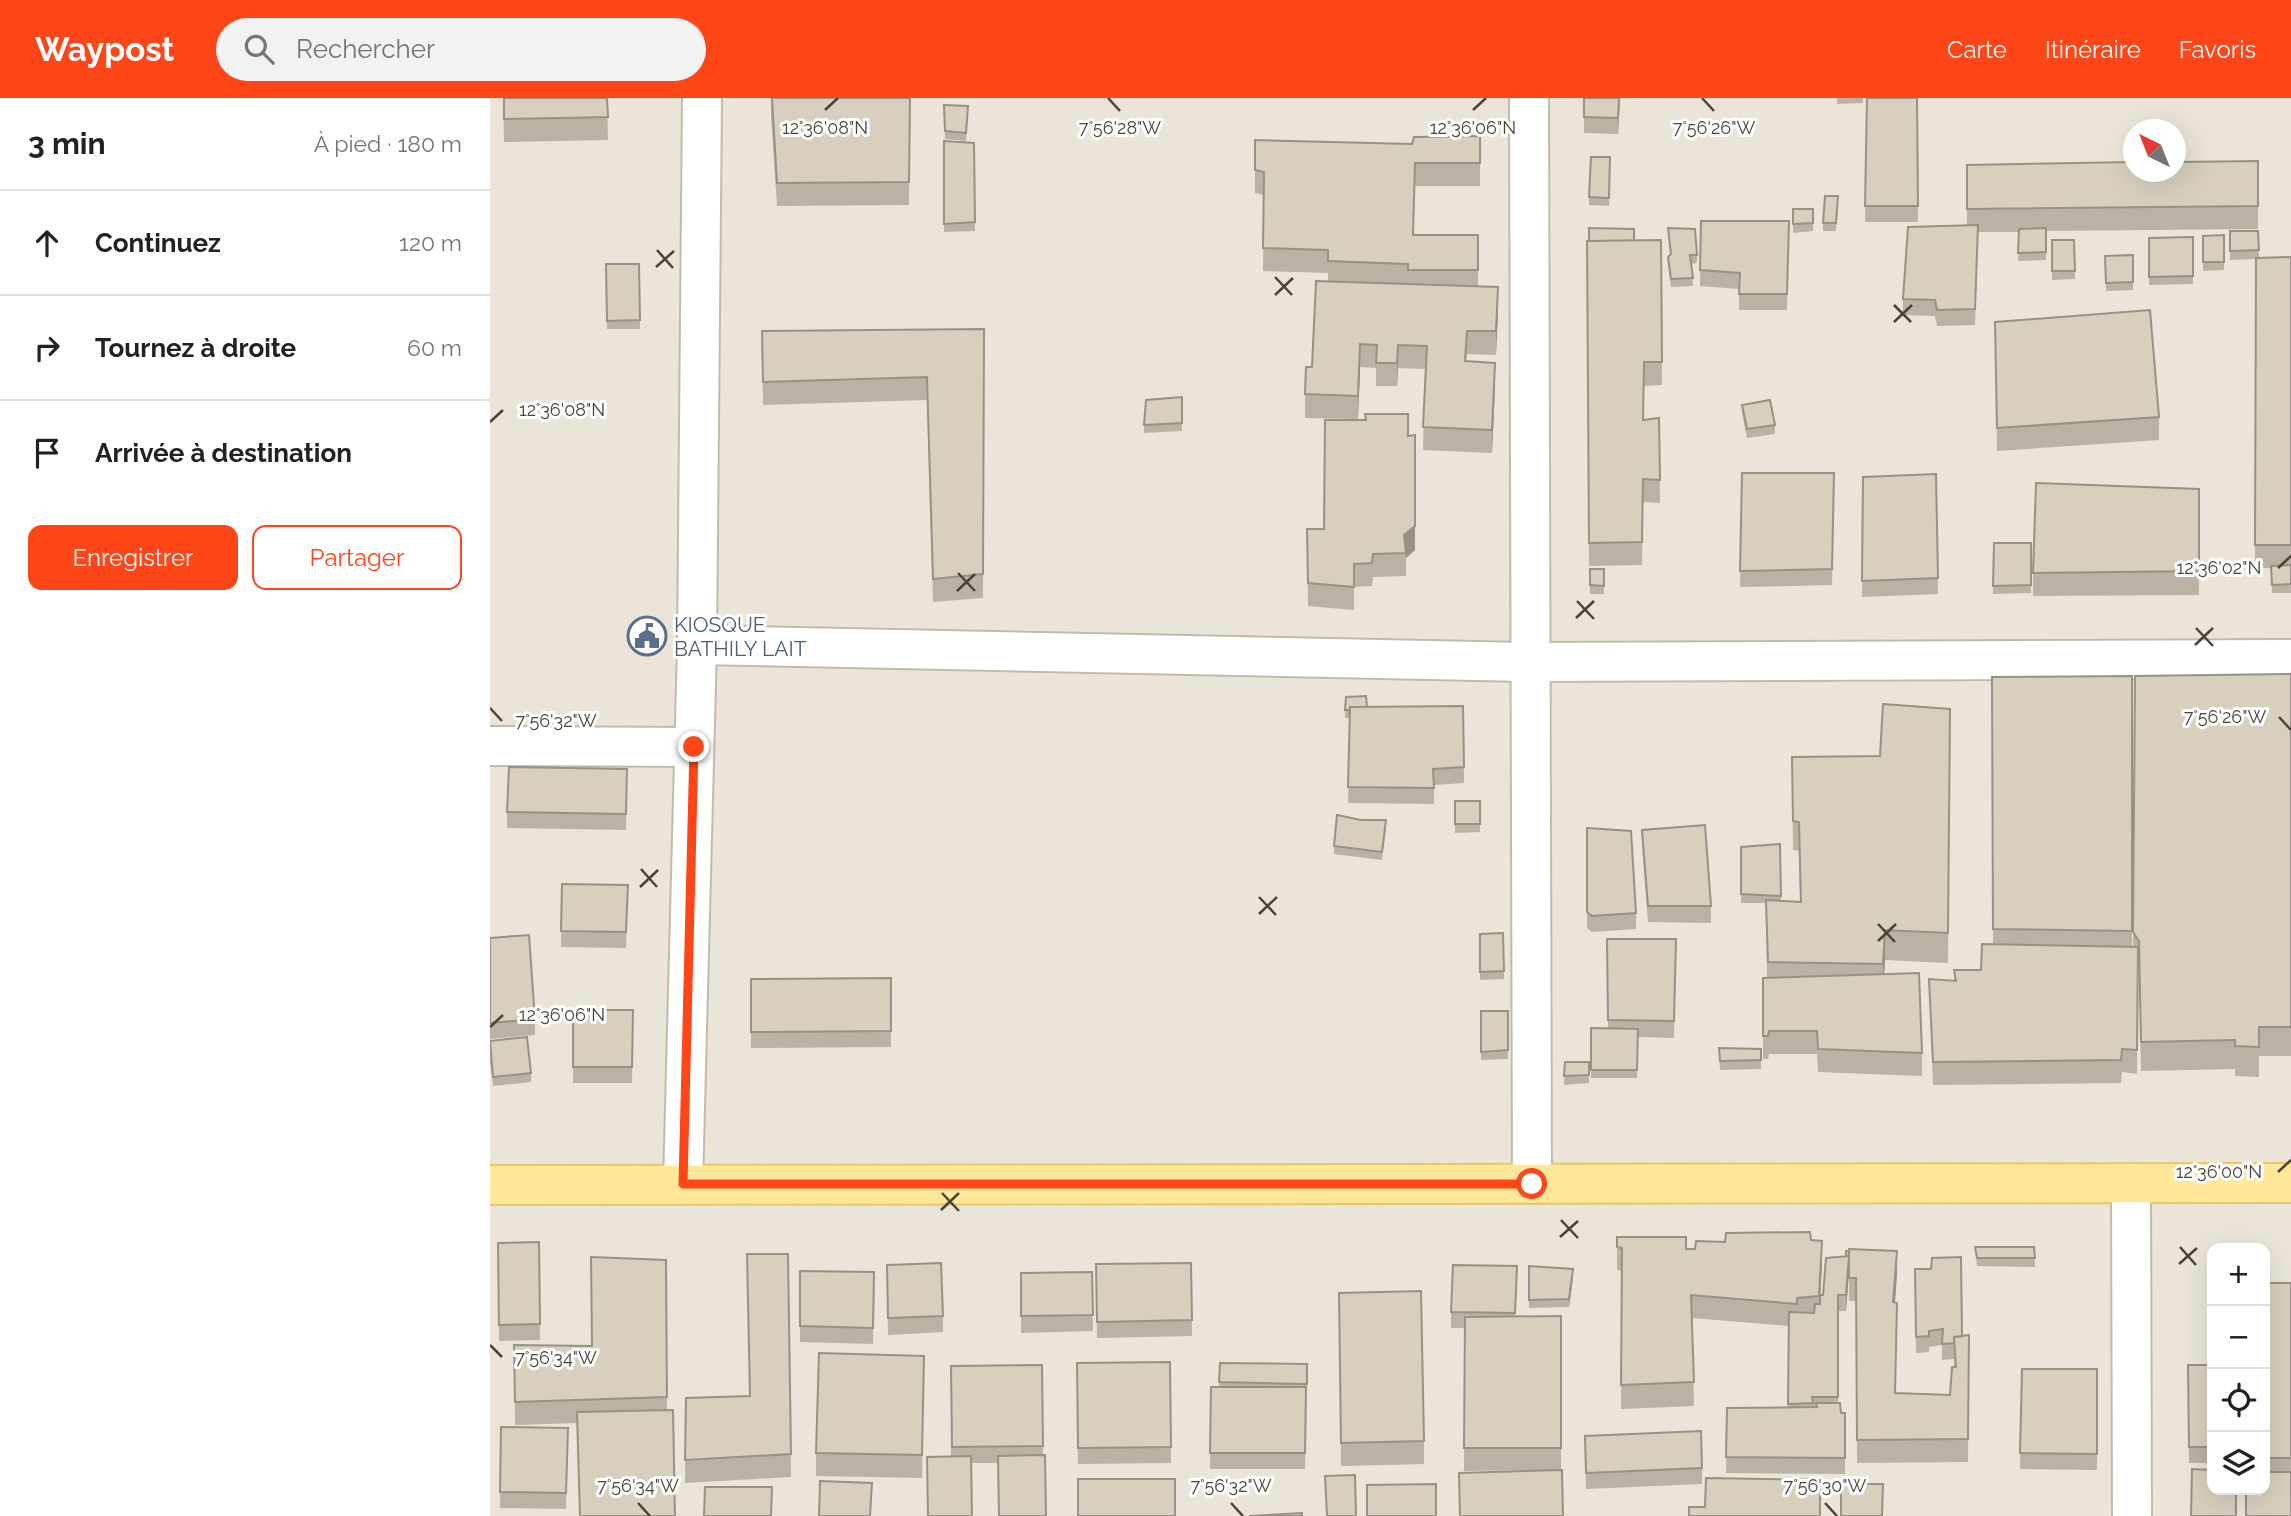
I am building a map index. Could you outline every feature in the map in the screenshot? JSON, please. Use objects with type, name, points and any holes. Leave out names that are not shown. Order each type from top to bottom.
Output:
[{"type":"main road","points":[[490,1185],[2291,1183]]},
{"type":"street","points":[[683,1184],[697,645],[702,98]]},
{"type":"street","points":[[1529,98],[1532,1184]]},
{"type":"street","points":[[697,645],[1531,662],[2291,659]]},
{"type":"street","points":[[490,746],[694,747]]},
{"type":"street","points":[[2131,1183],[2132,1516]]},
{"type":"shaded area","points":[[490,98],[2291,98],[2291,1516],[490,1516]]},
{"type":"building","points":[[504,98],[607,98],[608,117],[504,119]]},
{"type":"building","points":[[772,98],[910,98],[909,182],[777,183]]},
{"type":"building","points":[[1584,98],[1619,98],[1618,118],[1584,117]]},
{"type":"building","points":[[1867,98],[1917,98],[1918,206],[1865,206]]},
{"type":"building","points":[[944,105],[968,106],[966,133],[945,131]]},
{"type":"building","points":[[1480,136],[1480,163],[1415,163],[1413,235],[1478,235],[1478,270],[1408,270],[1408,264],[1328,261],[1328,250],[1263,248],[1264,172],[1255,170],[1255,140],[1412,144],[1414,137]]},
{"type":"building","points":[[944,141],[974,143],[975,222],[944,224]]},
{"type":"building","points":[[1591,157],[1610,157],[1609,198],[1589,197]]},
{"type":"building","points":[[2258,161],[2258,206],[1967,209],[1967,165],[2123,162],[2123,182],[2186,182],[2186,162]]},
{"type":"building","points":[[1825,196],[1838,196],[1836,223],[1823,223]]},
{"type":"building","points":[[1793,209],[1813,209],[1813,223],[1793,224]]},
{"type":"building","points":[[1701,221],[1789,221],[1787,294],[1739,294],[1740,273],[1700,270]]},
{"type":"building","points":[[1978,225],[1975,309],[1937,310],[1935,300],[1903,299],[1908,227]]},
{"type":"building","points":[[1589,228],[1634,229],[1634,241],[1589,241]]},
{"type":"building","points":[[1668,228],[1695,229],[1697,255],[1690,255],[1693,278],[1671,279]]},
{"type":"building","points":[[2046,228],[2046,252],[2018,253],[2019,229]]},
{"type":"building","points":[[2230,231],[2258,231],[2259,250],[2230,251]]},
{"type":"building","points":[[2224,235],[2224,262],[2203,262],[2203,236]]},
{"type":"building","points":[[2193,237],[2193,276],[2149,277],[2149,238]]},
{"type":"building","points":[[1661,240],[1662,362],[1644,362],[1643,420],[1659,418],[1660,480],[1643,479],[1642,542],[1589,543],[1587,241]]},
{"type":"building","points":[[2052,240],[2074,240],[2075,271],[2052,271]]},
{"type":"building","points":[[2133,255],[2133,282],[2106,283],[2105,256]]},
{"type":"building","points":[[2291,257],[2291,545],[2255,545],[2256,258]]},
{"type":"building","points":[[606,264],[639,264],[640,320],[607,321]]},
{"type":"building","points":[[1316,281],[1498,287],[1496,331],[1467,331],[1465,361],[1495,363],[1492,430],[1423,427],[1427,346],[1398,345],[1397,363],[1376,363],[1377,345],[1360,344],[1358,396],[1305,394],[1306,367],[1312,367]]},
{"type":"building","points":[[2150,310],[2159,417],[1997,428],[1995,322]]},
{"type":"building","points":[[984,329],[983,574],[933,579],[927,377],[763,382],[762,331]]},
{"type":"building","points":[[1182,397],[1182,423],[1144,425],[1146,400]]},
{"type":"building","points":[[1770,400],[1775,425],[1747,429],[1742,405]]},
{"type":"building","points":[[1365,414],[1408,414],[1408,436],[1415,435],[1415,526],[1404,535],[1406,553],[1373,554],[1372,563],[1354,564],[1354,587],[1308,583],[1307,529],[1324,529],[1325,420],[1366,420]]},
{"type":"building","points":[[1742,473],[1834,473],[1832,569],[1740,571]]},
{"type":"building","points":[[1936,474],[1938,578],[1862,581],[1863,477]]},
{"type":"building","points":[[2036,483],[2199,489],[2199,571],[2033,573]]},
{"type":"building","points":[[1994,543],[2031,543],[2031,585],[1993,586]]},
{"type":"building","points":[[2291,565],[2291,584],[2272,585],[2271,566]]},
{"type":"building","points":[[1590,569],[1604,569],[1604,586],[1590,585]]},
{"type":"building","points":[[2291,674],[2291,1027],[2259,1027],[2259,1047],[2235,1046],[2235,1040],[2141,1042],[2139,941],[2133,932],[2135,676]]},
{"type":"building","points":[[2132,676],[2132,931],[1993,929],[1992,677]]},
{"type":"building","points":[[1366,696],[1367,707],[1350,707],[1350,710],[1345,710],[1346,697]]},
{"type":"building","points":[[1883,704],[1950,709],[1948,933],[1885,930],[1883,964],[1768,962],[1766,900],[1801,902],[1799,822],[1793,821],[1792,757],[1880,756]]},
{"type":"building","points":[[1463,706],[1464,767],[1433,769],[1434,788],[1348,787],[1350,707]]},
{"type":"building","points":[[509,767],[627,769],[626,814],[507,812]]},
{"type":"building","points":[[1455,801],[1480,801],[1480,824],[1455,824]]},
{"type":"building","points":[[1337,815],[1361,820],[1386,820],[1382,852],[1334,846]]},
{"type":"building","points":[[1705,825],[1711,906],[1648,906],[1642,830]]},
{"type":"building","points":[[1587,828],[1631,831],[1636,913],[1592,916],[1587,912]]},
{"type":"building","points":[[1780,844],[1781,896],[1741,894],[1741,847]]},
{"type":"building","points":[[562,884],[628,885],[626,932],[561,931]]},
{"type":"building","points":[[1503,933],[1504,971],[1480,972],[1480,934]]},
{"type":"building","points":[[529,935],[535,1019],[490,1023],[490,938]]},
{"type":"building","points":[[1607,939],[1676,939],[1674,1021],[1608,1020]]},
{"type":"building","points":[[1982,944],[2138,947],[2137,1050],[2122,1049],[2121,1060],[1933,1062],[1929,979],[1956,981],[1954,970],[1981,970]]},
{"type":"building","points":[[1919,973],[1922,1053],[1818,1049],[1817,1031],[1769,1031],[1768,1036],[1763,1036],[1763,978]]},
{"type":"building","points":[[891,978],[891,1031],[751,1032],[751,979]]},
{"type":"building","points":[[573,1010],[633,1010],[632,1067],[573,1067]]},
{"type":"building","points":[[1481,1011],[1508,1011],[1508,1050],[1481,1052]]},
{"type":"building","points":[[1591,1028],[1638,1029],[1637,1070],[1591,1070]]},
{"type":"building","points":[[527,1037],[531,1073],[493,1077],[490,1041]]},
{"type":"building","points":[[1719,1048],[1761,1049],[1761,1060],[1720,1061]]},
{"type":"building","points":[[1565,1062],[1589,1062],[1589,1075],[1564,1076]]},
{"type":"building","points":[[1810,1232],[1811,1240],[1822,1241],[1819,1296],[1797,1298],[1797,1304],[1691,1295],[1694,1382],[1621,1385],[1622,1248],[1617,1247],[1617,1237],[1686,1237],[1686,1249],[1695,1249],[1696,1241],[1725,1242],[1726,1233]]},
{"type":"building","points":[[539,1242],[540,1324],[499,1325],[498,1243]]},
{"type":"building","points":[[1975,1247],[2034,1247],[2035,1258],[1977,1258]]},
{"type":"building","points":[[1849,1249],[1897,1251],[1893,1302],[1897,1303],[1895,1393],[1950,1395],[1952,1367],[1956,1367],[1954,1337],[1969,1335],[1968,1439],[1857,1440],[1856,1278],[1849,1278]]},
{"type":"building","points":[[747,1254],[788,1254],[791,1454],[685,1460],[686,1398],[750,1396]]},
{"type":"building","points":[[1849,1256],[1846,1295],[1838,1295],[1838,1397],[1812,1397],[1813,1403],[1788,1404],[1789,1312],[1814,1313],[1815,1304],[1820,1304],[1820,1295],[1823,1295],[1826,1258]]},
{"type":"building","points":[[591,1257],[666,1260],[667,1397],[515,1402],[514,1345],[592,1346]]},
{"type":"building","points":[[1961,1257],[1962,1336],[1954,1337],[1954,1343],[1942,1344],[1943,1329],[1929,1331],[1929,1336],[1916,1337],[1915,1269],[1931,1269],[1932,1258]]},
{"type":"building","points":[[941,1263],[943,1316],[888,1318],[887,1265]]},
{"type":"building","points":[[1191,1263],[1192,1320],[1097,1322],[1096,1264]]},
{"type":"building","points":[[1453,1265],[1517,1266],[1515,1313],[1451,1312]]},
{"type":"building","points":[[1529,1266],[1573,1269],[1569,1299],[1529,1300]]},
{"type":"building","points":[[800,1271],[874,1272],[873,1328],[800,1326]]},
{"type":"building","points":[[1092,1272],[1093,1315],[1021,1316],[1021,1273]]},
{"type":"building","points":[[2270,1283],[2291,1283],[2291,1458],[2270,1458]]},
{"type":"building","points":[[1421,1291],[1424,1441],[1341,1443],[1339,1293]]},
{"type":"building","points":[[1561,1316],[1561,1448],[1464,1448],[1465,1317]]},
{"type":"building","points":[[819,1353],[924,1356],[922,1455],[816,1453]]},
{"type":"building","points":[[1170,1362],[1171,1447],[1078,1448],[1077,1363]]},
{"type":"building","points":[[1220,1363],[1307,1364],[1307,1384],[1219,1382]]},
{"type":"building","points":[[1042,1365],[1043,1446],[952,1447],[951,1366]]},
{"type":"building","points":[[2188,1365],[2207,1365],[2207,1447],[2189,1447]]},
{"type":"building","points":[[2022,1369],[2097,1369],[2097,1454],[2020,1453]]},
{"type":"building","points":[[1211,1387],[1306,1387],[1305,1453],[1210,1453]]},
{"type":"building","points":[[1816,1403],[1840,1403],[1841,1413],[1845,1413],[1845,1458],[1726,1457],[1727,1408],[1817,1407]]},
{"type":"building","points":[[673,1410],[675,1516],[580,1516],[577,1412]]},
{"type":"building","points":[[501,1427],[568,1428],[566,1493],[500,1492]]},
{"type":"building","points":[[1701,1431],[1702,1468],[1586,1473],[1585,1436]]},
{"type":"building","points":[[1045,1455],[1046,1516],[999,1516],[998,1456]]},
{"type":"building","points":[[971,1456],[972,1516],[928,1516],[927,1457]]},
{"type":"building","points":[[2192,1469],[2207,1470],[2207,1495],[2236,1495],[2236,1516],[2191,1516]]},
{"type":"building","points":[[1562,1470],[1563,1516],[1460,1516],[1459,1473]]},
{"type":"building","points":[[2270,1472],[2291,1472],[2291,1516],[2246,1516],[2246,1495],[2270,1495]]},
{"type":"building","points":[[1355,1475],[1356,1516],[1327,1516],[1325,1476]]},
{"type":"building","points":[[1706,1478],[1820,1480],[1820,1516],[1689,1516],[1689,1507],[1705,1507]]},
{"type":"building","points":[[1078,1479],[1175,1479],[1175,1516],[1078,1516]]},
{"type":"building","points":[[820,1481],[872,1483],[870,1516],[819,1516]]},
{"type":"building","points":[[1436,1484],[1436,1516],[1367,1516],[1367,1485]]},
{"type":"building","points":[[1841,1484],[1883,1484],[1882,1516],[1841,1516]]},
{"type":"building","points":[[705,1487],[772,1487],[771,1516],[704,1516]]},
{"type":"building","points":[[1302,1513],[1302,1516],[1249,1516]]},
{"type":"place","name":"KIOSQUE BATHILY LAIT","points":[[647,636]]},
{"type":"route","points":[[694,747],[683,1184],[1532,1184]]}]
